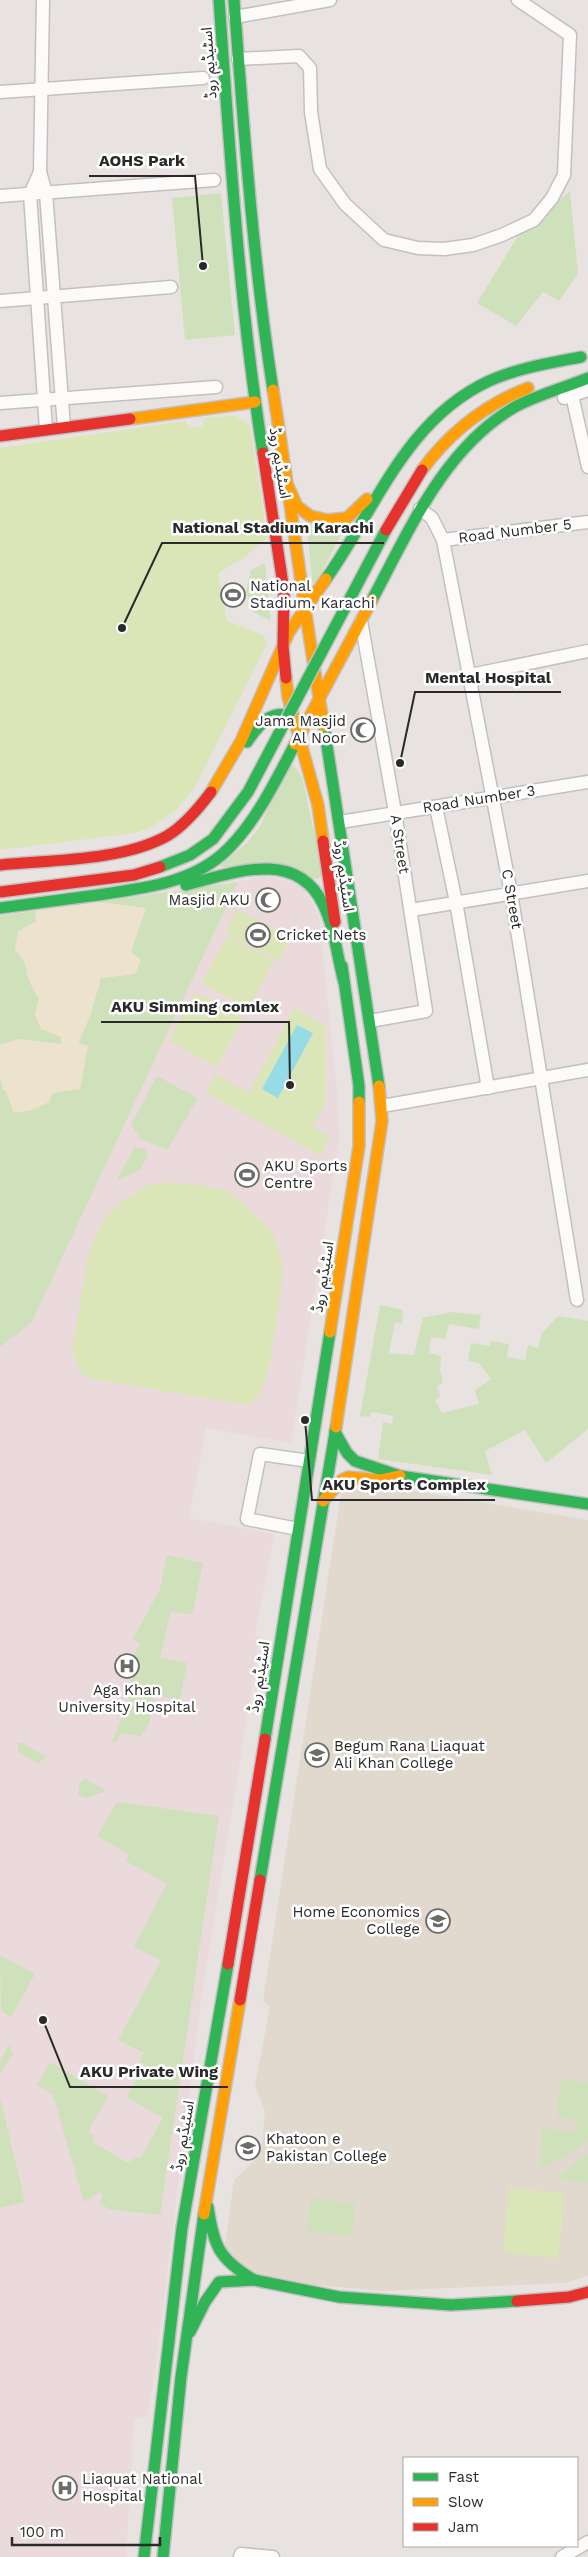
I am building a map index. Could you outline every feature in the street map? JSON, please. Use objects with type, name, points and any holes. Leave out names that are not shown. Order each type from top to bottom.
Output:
[{"type":"main road","name":"اسٹیڈیم روڈ","points":[[144,2557],[182,2228],[220,2015],[338,1280],[360,1122],[359,1086],[318,805],[288,697],[284,646],[284,591],[255,402],[237,241],[219,0]]},
{"type":"main road","name":"اسٹیڈیم روڈ","points":[[163,2557],[187,2340],[207,2197],[335,1432],[380,1141],[382,1106],[330,759],[303,618],[288,486],[261,313],[249,201],[234,0]]},
{"type":"main road","points":[[288,486],[297,506],[310,516],[327,520],[347,518],[360,508],[434,420],[477,387],[507,373],[585,356]]},
{"type":"main road","points":[[390,498],[411,463],[426,445],[458,414],[510,383],[585,356]]},
{"type":"main road","points":[[0,892],[134,875],[161,868],[190,855],[212,839],[248,792],[393,517],[431,457],[455,432],[481,410],[512,393],[588,369]]},
{"type":"main road","points":[[0,908],[174,881],[202,868],[227,850],[248,825],[300,737],[420,509],[453,461],[477,435],[514,408],[588,378]]},
{"type":"main road","points":[[0,436],[255,402]]},
{"type":"main road","points":[[210,796],[258,703],[284,646],[334,568],[394,466]]},
{"type":"main road","points":[[360,553],[382,513]]},
{"type":"main road","points":[[284,591],[303,618],[326,631],[338,630],[355,623],[364,616]]},
{"type":"main road","points":[[255,751],[319,629]]},
{"type":"main road","points":[[0,866],[140,847],[166,836],[189,820],[230,775],[257,727],[268,717],[282,713],[294,716],[306,726],[330,759]]},
{"type":"main road","points":[[210,822],[222,810],[236,787]]},
{"type":"main road","points":[[38,874],[142,859]]},
{"type":"main road","points":[[150,886],[183,885],[262,868],[280,868],[298,876],[312,887],[322,904],[344,982]]},
{"type":"main road","points":[[335,1432],[352,1460],[400,1476],[588,1504]]},
{"type":"main road","points":[[323,1501],[337,1484],[348,1477],[381,1480],[400,1476]]},
{"type":"main road","points":[[220,2015],[238,2019]]},
{"type":"main road","points":[[207,2197],[215,2249],[230,2266],[254,2280]]},
{"type":"main road","points":[[187,2340],[205,2302],[219,2282],[254,2280],[339,2296],[451,2306],[569,2297],[588,2292]]},
{"type":"street","points":[[43,0],[40,172],[46,193],[60,397],[64,427]]},
{"type":"street","points":[[236,17],[330,0]]},
{"type":"street","points":[[238,60],[299,56],[310,68],[311,112],[320,169],[345,204],[384,240],[418,248],[444,249],[473,245],[534,220],[552,198],[564,175],[570,35],[518,0]]},
{"type":"street","points":[[0,92],[203,78]]},
{"type":"street","points":[[40,172],[30,194],[46,429]]},
{"type":"street","points":[[0,196],[214,180]]},
{"type":"street","points":[[0,301],[172,287]]},
{"type":"street","points":[[0,402],[216,387]]},
{"type":"street","points":[[477,435],[527,410],[588,390]]},
{"type":"street","points":[[572,395],[588,468]]},
{"type":"street","name":"C Street","points":[[420,509],[432,518],[443,540],[470,675],[512,893],[577,1300]]},
{"type":"street","name":"Road Number 5","points":[[443,540],[588,522]]},
{"type":"street","name":"A Street","points":[[364,616],[426,1011],[370,1021]]},
{"type":"street","points":[[470,675],[588,651]]},
{"type":"street","name":"Road Number 3","points":[[340,822],[588,782]]},
{"type":"street","points":[[436,807],[456,902],[488,1088]]},
{"type":"street","points":[[410,910],[588,881]]},
{"type":"street","points":[[382,1106],[588,1070]]},
{"type":"street","points":[[298,1529],[247,1519],[260,1454],[309,1461]]},
{"type":"street","points":[[562,2557],[588,2542]]},
{"type":"street","points":[[240,2557],[241,2554],[273,2557]]},
{"type":"shaded area","name":"Aga Khan University Hospital","points":[[266,876],[291,882],[306,890],[319,917],[338,1102],[339,1138],[291,1443],[206,1428],[189,1518],[274,1534],[255,1635],[260,1637],[201,2000],[155,2372],[147,2417],[134,2419],[126,2557],[0,2557],[0,1347],[32,1322],[238,882]]},
{"type":"shaded area","points":[[354,1481],[588,1520],[588,2276],[565,2283],[382,2291],[283,2282],[230,2265],[225,2244],[234,2180],[261,2154],[265,2111],[255,2086],[270,2007],[263,2001],[342,1487]]},
{"type":"green space","points":[[570,191],[578,274],[559,301],[543,292],[516,326],[477,303],[518,236]]},
{"type":"green space","points":[[221,193],[235,335],[185,340],[172,198]]},
{"type":"green space","points":[[236,416],[250,426],[267,537],[244,558],[218,573],[227,621],[263,635],[267,644],[195,787],[177,809],[153,826],[135,833],[0,850],[0,448],[185,421],[189,428],[202,426],[205,418]]},
{"type":"green space","points":[[347,523],[313,589],[308,524]]},
{"type":"green space","points":[[265,563],[271,621],[253,612],[246,591],[251,570]]},
{"type":"green space","points":[[287,763],[295,767],[302,777],[323,873],[321,877],[316,879],[219,866],[247,843],[261,825]]},
{"type":"green space","points":[[238,882],[32,1322],[0,1347],[0,1077],[3,1090],[53,1093],[87,1046],[78,1044],[90,1016],[101,978],[134,974],[131,952],[99,902]]},
{"type":"green space","name":"Cricket Nets","points":[[236,909],[291,937],[279,961],[226,933]]},
{"type":"green space","points":[[35,911],[36,923],[27,962],[27,972],[39,998],[35,1015],[61,1037],[61,1044],[19,1039],[0,1045],[0,916]]},
{"type":"green space","points":[[228,936],[274,961],[248,1008],[201,983]]},
{"type":"green space","points":[[195,992],[243,1018],[217,1067],[169,1041]]},
{"type":"green space","points":[[294,1008],[326,1026],[326,1102],[312,1127],[330,1136],[321,1156],[206,1093],[215,1074],[249,1093]]},
{"type":"green space","points":[[157,1076],[198,1098],[167,1150],[141,1139],[131,1125]]},
{"type":"green space","points":[[134,1148],[146,1149],[148,1155],[140,1170],[116,1181]]},
{"type":"green space","points":[[150,1184],[200,1185],[229,1191],[272,1231],[281,1257],[283,1277],[268,1373],[260,1393],[249,1405],[91,1379],[81,1373],[72,1350],[88,1256],[101,1223],[121,1202]]},
{"type":"green space","points":[[380,1305],[403,1310],[402,1324],[395,1322],[389,1353],[414,1355],[423,1318],[451,1312],[481,1315],[479,1329],[449,1324],[445,1339],[431,1337],[429,1353],[441,1356],[440,1370],[443,1383],[437,1386],[440,1397],[435,1400],[442,1413],[479,1404],[475,1390],[491,1379],[479,1363],[468,1361],[471,1343],[490,1346],[491,1341],[509,1344],[507,1357],[525,1360],[528,1345],[538,1348],[542,1333],[558,1316],[588,1321],[588,1429],[546,1463],[525,1430],[485,1451],[492,1475],[378,1459],[383,1422],[392,1424],[393,1416],[372,1412],[370,1417],[360,1416]]},
{"type":"green space","points":[[167,1555],[203,1563],[192,1615],[171,1611],[160,1658],[187,1663],[180,1700],[154,1695],[149,1724],[141,1736],[121,1733],[116,1743],[112,1742],[130,1696],[124,1693],[134,1675],[126,1670],[140,1644],[133,1639],[160,1589]]},
{"type":"green space","points":[[18,1743],[22,1743],[47,1757],[38,1763],[18,1752]]},
{"type":"green space","points":[[85,1779],[104,1789],[104,1792],[86,1798],[78,1795],[80,1782]]},
{"type":"green space","points":[[117,1802],[219,1816],[160,2215],[109,2209],[99,2203],[103,2195],[100,2192],[84,2202],[53,2095],[37,2085],[50,2062],[108,2096],[88,2132],[95,2136],[92,2142],[130,2164],[134,2156],[140,2159],[163,2118],[126,2097],[145,2065],[139,2061],[144,2053],[118,2040],[161,1961],[134,1946],[167,1884],[126,1861],[129,1854],[97,1836]]},
{"type":"green space","points":[[0,1955],[35,1974],[11,2017],[1,2011]]},
{"type":"green space","points":[[9,2045],[13,2054],[0,2073],[0,2061]]},
{"type":"green space","points":[[561,2079],[588,2083],[588,2140],[562,2159],[540,2167],[542,2128],[575,2132],[577,2120],[557,2117]]},
{"type":"green space","points":[[0,2097],[25,2202],[0,2208]]},
{"type":"green space","points":[[588,2154],[588,2183],[557,2178]]},
{"type":"green space","points":[[509,2188],[565,2194],[558,2258],[503,2252]]},
{"type":"green space","points":[[311,2198],[356,2204],[351,2236],[307,2231]]},
{"type":"sand","points":[[99,902],[146,908],[131,952],[141,960],[135,974],[101,978],[90,1016],[78,1043],[88,1046],[80,1089],[53,1093],[49,1102],[33,1110],[14,1113],[0,1077],[0,1045],[19,1039],[61,1044],[61,1037],[41,1029],[35,1015],[39,998],[24,962],[15,950],[18,931],[37,921],[35,911]]},
{"type":"water","points":[[297,1025],[313,1033],[278,1098],[262,1089]]},
{"type":"traffic: fast","points":[[219,0],[241,284],[263,453]]},
{"type":"traffic: fast","points":[[234,0],[245,147],[260,293],[273,390]]},
{"type":"traffic: fast","points":[[326,579],[395,468],[414,442],[435,419],[460,398],[500,376],[523,369],[581,357]]},
{"type":"traffic: fast","points":[[372,600],[414,520],[430,494],[447,469],[467,446],[488,425],[513,408],[541,395],[588,378]]},
{"type":"traffic: fast","points":[[160,867],[190,855],[213,839],[248,792],[386,530]]},
{"type":"traffic: fast","points":[[247,742],[263,722],[276,715],[291,716],[300,721]]},
{"type":"traffic: fast","points":[[324,726],[379,1086]]},
{"type":"traffic: fast","points":[[0,908],[145,888],[198,871],[228,849],[248,825],[281,772],[295,744]]},
{"type":"traffic: fast","points":[[186,885],[223,875],[262,869],[280,870],[297,876],[311,887],[327,913],[344,982]]},
{"type":"traffic: fast","points":[[342,966],[359,1086],[359,1102]]},
{"type":"traffic: fast","points":[[265,1739],[330,1332]]},
{"type":"traffic: fast","points":[[260,1880],[336,1427]]},
{"type":"traffic: fast","points":[[335,1432],[347,1453],[355,1461],[400,1476],[588,1504]]},
{"type":"traffic: fast","points":[[144,2557],[182,2228],[228,1964]]},
{"type":"traffic: fast","points":[[208,2207],[213,2232],[220,2251],[233,2265],[254,2280]]},
{"type":"traffic: fast","points":[[163,2557],[181,2377],[204,2214]]},
{"type":"traffic: fast","points":[[190,2332],[205,2302],[219,2282],[254,2280],[339,2297],[451,2305],[517,2301]]},
{"type":"traffic: slow","points":[[422,470],[444,444],[469,421],[497,403],[528,388]]},
{"type":"traffic: slow","points":[[273,390],[324,726]]},
{"type":"traffic: slow","points":[[130,419],[255,402]]},
{"type":"traffic: slow","points":[[288,486],[297,506],[310,516],[327,520],[347,518],[367,499]]},
{"type":"traffic: slow","points":[[211,792],[241,741],[289,632],[326,579]]},
{"type":"traffic: slow","points":[[295,744],[372,600]]},
{"type":"traffic: slow","points":[[286,678],[288,697],[318,805],[323,841]]},
{"type":"traffic: slow","points":[[336,1427],[382,1121],[379,1086]]},
{"type":"traffic: slow","points":[[330,1332],[359,1146],[359,1102]]},
{"type":"traffic: slow","points":[[323,1501],[342,1480],[348,1477],[381,1480],[400,1476]]},
{"type":"traffic: slow","points":[[204,2214],[240,2000]]},
{"type":"traffic: jam","points":[[0,436],[130,419]]},
{"type":"traffic: jam","points":[[263,453],[284,591],[283,646],[286,678]]},
{"type":"traffic: jam","points":[[386,530],[422,470]]},
{"type":"traffic: jam","points":[[0,865],[108,855],[149,844],[167,836],[185,822],[211,792]]},
{"type":"traffic: jam","points":[[323,841],[335,922]]},
{"type":"traffic: jam","points":[[0,892],[134,875],[160,867]]},
{"type":"traffic: jam","points":[[228,1964],[265,1739]]},
{"type":"traffic: jam","points":[[240,2000],[260,1880]]},
{"type":"traffic: jam","points":[[517,2301],[569,2297],[588,2292]]},
{"type":"place","name":"AOHS Park","points":[[203,266]]},
{"type":"place","name":"National Stadium, Karachi","points":[[233,595]]},
{"type":"place","name":"National Stadium Karachi","points":[[122,628]]},
{"type":"place","name":"Jama Masjid Al Noor","points":[[363,730]]},
{"type":"place","name":"Mental Hospital","points":[[400,763]]},
{"type":"place","name":"Masjid AKU","points":[[268,900]]},
{"type":"place","name":"Cricket Nets","points":[[258,935]]},
{"type":"place","name":"AKU Simming comlex","points":[[290,1085]]},
{"type":"place","name":"AKU Sports Centre","points":[[247,1175]]},
{"type":"place","name":"AKU Sports Complex","points":[[305,1420]]},
{"type":"place","name":"Aga Khan University Hospital","points":[[127,1666]]},
{"type":"place","name":"Begum Rana Liaquat Ali Khan College","points":[[317,1755]]},
{"type":"place","name":"Home Economics College","points":[[438,1921]]},
{"type":"place","name":"AKU Private Wing","points":[[43,2020]]},
{"type":"place","name":"Khatoon e Pakistan College","points":[[248,2148]]},
{"type":"place","name":"Liaquat National Hospital","points":[[65,2488]]}]
